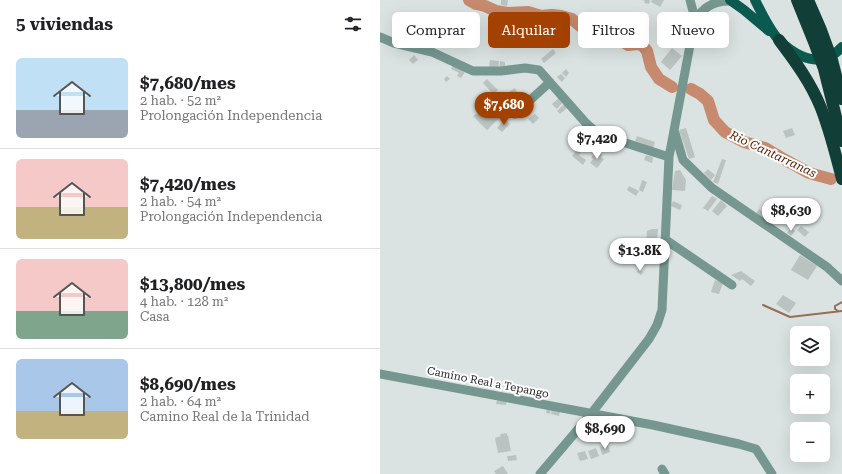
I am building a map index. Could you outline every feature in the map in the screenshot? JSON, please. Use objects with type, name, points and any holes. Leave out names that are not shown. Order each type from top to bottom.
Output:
[{"type":"highway","points":[[796,0],[824,69],[842,141]]},
{"type":"highway","points":[[808,0],[832,60],[842,99]]},
{"type":"highway","points":[[778,38],[804,76],[820,107],[833,143],[842,179]]},
{"type":"main road","points":[[731,0],[793,51],[804,57],[815,59],[826,58],[842,47]]},
{"type":"main road","points":[[755,0],[778,38]]},
{"type":"street","points":[[682,0],[691,2],[692,12]]},
{"type":"street","points":[[702,12],[708,6],[717,2],[731,0]]},
{"type":"street","points":[[380,37],[394,43],[432,52],[473,71],[501,71],[525,68],[540,70],[585,122],[598,134],[669,157]]},
{"type":"street","points":[[540,474],[591,414],[641,349],[658,324],[662,310],[669,157],[689,48]]},
{"type":"street","points":[[515,114],[550,82]]},
{"type":"street","points":[[675,126],[683,160],[712,188],[827,267],[842,281]]},
{"type":"street","points":[[666,240],[732,285]]},
{"type":"street","name":"Camino Real a Tepango","points":[[380,374],[739,444],[756,449],[772,474]]},
{"type":"building","points":[[501,0],[508,0],[507,6],[501,5]]},
{"type":"building","points":[[642,0],[649,0],[649,4],[644,3],[645,1]]},
{"type":"building","points":[[652,0],[664,0],[660,7],[651,2]]},
{"type":"building","points":[[672,48],[682,56],[670,70],[661,62]]},
{"type":"building","points":[[553,49],[556,53],[544,63],[541,59]]},
{"type":"building","points":[[414,55],[418,60],[413,64],[409,60]]},
{"type":"building","points":[[490,60],[499,61],[498,69],[489,68]]},
{"type":"building","points":[[500,61],[505,62],[505,69],[499,68]]},
{"type":"building","points":[[454,64],[465,72],[461,78],[457,76],[459,73],[451,69]]},
{"type":"building","points":[[566,69],[569,73],[566,77],[562,73]]},
{"type":"building","points":[[561,74],[565,78],[562,82],[557,77]]},
{"type":"building","points":[[447,76],[450,79],[446,82],[444,79]]},
{"type":"building","points":[[487,79],[498,90],[493,94],[483,83]]},
{"type":"building","points":[[515,88],[517,92],[507,99],[504,95]]},
{"type":"building","points":[[502,96],[504,99],[496,104],[494,101]]},
{"type":"building","points":[[559,98],[563,102],[557,109],[552,104]]},
{"type":"building","points":[[564,104],[567,108],[560,114],[557,111]]},
{"type":"building","points":[[488,107],[499,118],[487,130],[473,116]]},
{"type":"building","points":[[535,114],[539,118],[533,124],[528,119]]},
{"type":"building","points":[[505,119],[510,124],[502,132],[497,128]]},
{"type":"building","points":[[686,128],[695,157],[689,159],[679,130]]},
{"type":"building","points":[[792,128],[795,135],[786,138],[783,131]]},
{"type":"building","points":[[637,136],[655,142],[653,148],[635,141]]},
{"type":"building","points":[[584,137],[590,141],[584,151],[578,148]]},
{"type":"building","points":[[578,148],[582,151],[579,155],[586,160],[583,165],[572,156]]},
{"type":"building","points":[[596,151],[602,155],[601,157],[604,159],[597,168],[590,163],[593,159],[591,158]]},
{"type":"building","points":[[646,155],[653,157],[652,163],[644,160]]},
{"type":"building","points":[[722,159],[726,160],[718,184],[713,182]]},
{"type":"building","points":[[708,169],[715,175],[711,180],[704,173]]},
{"type":"building","points":[[680,170],[686,180],[685,191],[672,190],[675,171]]},
{"type":"building","points":[[642,180],[647,182],[643,192],[639,190]]},
{"type":"building","points":[[629,186],[639,191],[636,196],[627,190]]},
{"type":"building","points":[[712,196],[717,199],[708,211],[703,208]]},
{"type":"building","points":[[721,200],[727,206],[718,216],[712,211]]},
{"type":"building","points":[[673,201],[682,205],[680,210],[671,206]]},
{"type":"building","points":[[759,209],[768,215],[772,209],[780,213],[773,224],[756,213]]},
{"type":"building","points":[[801,226],[809,232],[805,237],[797,230]]},
{"type":"building","points":[[791,228],[795,231],[791,236],[787,233]]},
{"type":"building","points":[[658,229],[657,242],[646,242],[647,231]]},
{"type":"building","points":[[634,246],[639,248],[637,253],[632,252]]},
{"type":"building","points":[[652,250],[658,250],[658,260],[652,260]]},
{"type":"building","points":[[800,255],[817,266],[808,280],[791,270]]},
{"type":"building","points":[[639,269],[643,272],[641,275],[637,272]]},
{"type":"building","points":[[741,271],[755,281],[751,286],[742,279],[740,281],[731,275]]},
{"type":"building","points":[[715,280],[723,283],[719,294],[711,292]]},
{"type":"building","points":[[783,295],[796,303],[789,313],[776,304]]},
{"type":"building","points":[[497,400],[507,401],[506,405],[496,404]]},
{"type":"building","points":[[547,408],[551,408],[550,414],[546,413]]},
{"type":"building","points":[[552,409],[560,411],[559,416],[551,414]]},
{"type":"building","points":[[507,433],[511,451],[498,453],[495,438],[501,436],[500,434]]},
{"type":"building","points":[[608,445],[610,452],[602,455],[600,447]]},
{"type":"building","points":[[596,448],[599,456],[591,459],[588,451]]},
{"type":"building","points":[[585,451],[588,459],[580,461],[577,453]]},
{"type":"building","points":[[516,455],[517,460],[508,461],[507,456]]},
{"type":"building","points":[[503,466],[508,474],[496,474],[494,471]]},
{"type":"waterway","name":"Rio Cantarranas","points":[[469,0],[496,11],[507,13],[528,12],[541,16],[561,16],[572,19],[580,26],[594,33],[603,34],[622,41],[628,45],[638,44],[643,46],[647,51],[651,67],[659,79],[672,87]]},
{"type":"waterway","name":"Rio Cantarranas","points":[[691,89],[708,101],[714,120],[725,132],[744,142],[765,148],[809,173],[831,179]]},
{"type":"waterway","points":[[838,311],[835,309],[835,306],[842,302]]},
{"type":"waterway","points":[[763,305],[790,317],[842,311]]}]
